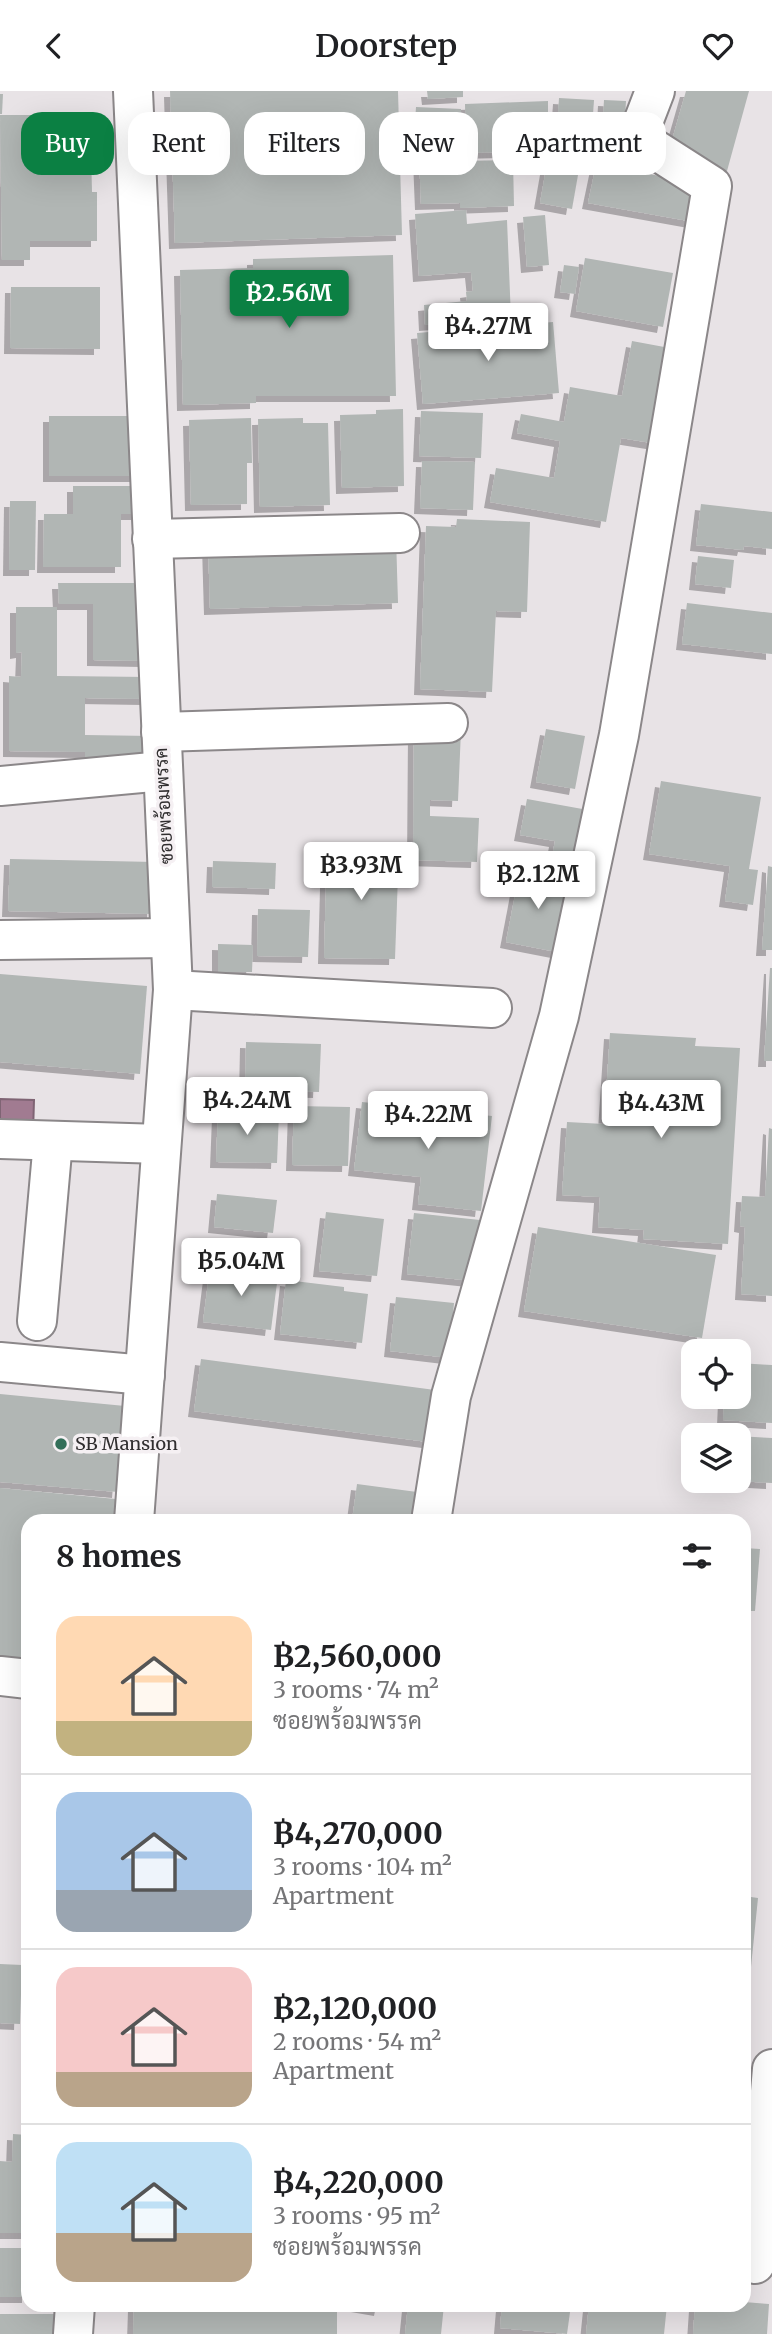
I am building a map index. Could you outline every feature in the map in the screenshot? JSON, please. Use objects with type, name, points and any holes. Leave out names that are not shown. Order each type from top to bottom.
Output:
[{"type":"street","name":"ซอยพร้อมพรรค","points":[[133,91],[173,991],[135,1514]]},
{"type":"street","points":[[432,1514],[451,1396],[559,1016],[613,762],[712,187],[638,138],[655,91]]},
{"type":"street","points":[[152,540],[400,533]]},
{"type":"street","points":[[161,732],[448,723]]},
{"type":"street","points":[[0,786],[163,771]]},
{"type":"street","points":[[0,940],[170,938]]},
{"type":"street","points":[[173,991],[492,1008]]},
{"type":"street","points":[[0,1139],[162,1144]]},
{"type":"street","points":[[37,1321],[53,1141]]},
{"type":"street","points":[[0,1362],[145,1374]]},
{"type":"street","points":[[0,1676],[21,1678]]},
{"type":"street","points":[[757,2264],[772,2069]]},
{"type":"street","points":[[73,2334],[75,2312]]},
{"type":"shaded area","points":[[0,1099],[34,1100],[33,1133],[0,1132]]},
{"type":"building","points":[[170,91],[398,91],[399,112],[379,112],[379,175],[400,175],[402,235],[175,243],[173,175],[230,175],[230,112],[171,112]]},
{"type":"building","points":[[427,91],[463,91],[463,97],[428,99]]},
{"type":"building","points":[[686,91],[749,91],[727,171],[668,154]]},
{"type":"building","points":[[0,94],[3,94],[2,114],[0,114]]},
{"type":"building","points":[[559,98],[594,100],[593,112],[558,112]]},
{"type":"building","points":[[604,100],[626,101],[625,112],[603,112]]},
{"type":"building","points":[[548,101],[548,112],[492,112],[492,152],[478,153],[478,112],[465,112],[465,104]]},
{"type":"building","points":[[416,107],[461,109],[461,112],[416,112]]},
{"type":"building","points":[[0,115],[21,115],[21,175],[92,175],[92,192],[97,192],[97,241],[30,241],[30,260],[2,260]]},
{"type":"building","points":[[492,160],[492,175],[513,175],[514,206],[460,208],[460,203],[421,204],[420,175],[478,175],[478,161]]},
{"type":"building","points":[[545,175],[578,175],[572,209],[540,203]]},
{"type":"building","points":[[594,175],[654,175],[701,183],[694,222],[588,203]]},
{"type":"building","points":[[466,210],[467,224],[507,220],[511,318],[425,325],[424,305],[467,301],[466,292],[473,291],[471,272],[419,276],[415,214]]},
{"type":"building","points":[[545,215],[549,265],[527,267],[523,217]]},
{"type":"building","points":[[393,255],[396,396],[256,396],[256,403],[183,405],[180,270],[253,268],[253,259]]},
{"type":"building","points":[[585,258],[673,273],[663,327],[576,311]]},
{"type":"building","points":[[564,265],[579,267],[575,294],[560,292]]},
{"type":"building","points":[[11,287],[100,287],[100,349],[10,348]]},
{"type":"building","points":[[553,322],[559,393],[423,404],[417,333]]},
{"type":"building","points":[[632,341],[675,349],[658,444],[621,438],[606,522],[490,502],[496,468],[554,478],[560,441],[517,433],[521,414],[564,422],[570,387],[622,396]]},
{"type":"building","points":[[403,409],[404,486],[342,488],[340,415],[376,414],[376,410]]},
{"type":"building","points":[[421,411],[483,413],[481,458],[419,456]]},
{"type":"building","points":[[49,416],[143,416],[142,476],[49,476]]},
{"type":"building","points":[[251,418],[252,463],[247,463],[247,504],[191,505],[189,420]]},
{"type":"building","points":[[303,418],[303,423],[328,423],[330,505],[260,507],[258,419]]},
{"type":"building","points":[[422,461],[475,462],[473,510],[420,508]]},
{"type":"building","points":[[73,486],[144,486],[144,514],[121,514],[121,567],[43,567],[44,514],[73,514]]},
{"type":"building","points":[[10,501],[36,501],[35,570],[9,570]]},
{"type":"building","points":[[701,504],[772,512],[772,549],[744,546],[743,550],[696,545]]},
{"type":"building","points":[[457,519],[530,522],[527,612],[496,611],[492,692],[420,689],[426,526],[456,527]]},
{"type":"building","points":[[396,537],[398,603],[210,609],[208,541]]},
{"type":"building","points":[[698,556],[734,560],[731,588],[695,584]]},
{"type":"building","points":[[58,583],[148,583],[147,661],[93,660],[93,604],[59,604]]},
{"type":"building","points":[[687,603],[772,613],[772,654],[682,644]]},
{"type":"building","points":[[16,607],[57,607],[57,676],[149,677],[148,699],[85,698],[85,735],[152,736],[151,760],[85,760],[85,752],[9,751],[9,676],[21,677],[22,652],[16,653]]},
{"type":"building","points":[[414,728],[461,730],[458,801],[430,800],[430,816],[479,818],[477,862],[413,860]]},
{"type":"building","points":[[546,729],[585,736],[575,789],[536,782]]},
{"type":"building","points":[[661,781],[761,797],[749,869],[758,870],[753,905],[725,901],[730,866],[649,854]]},
{"type":"building","points":[[527,799],[588,810],[576,872],[550,867],[555,841],[520,835]]},
{"type":"building","points":[[327,845],[399,847],[395,959],[324,958]]},
{"type":"building","points":[[10,859],[155,862],[153,914],[8,911]]},
{"type":"building","points":[[213,861],[276,863],[275,889],[212,887]]},
{"type":"building","points":[[768,866],[772,867],[772,950],[762,950]]},
{"type":"building","points":[[520,869],[571,879],[557,952],[506,942]]},
{"type":"building","points":[[258,909],[310,910],[308,957],[257,956]]},
{"type":"building","points":[[218,944],[253,945],[252,972],[218,972]]},
{"type":"building","points":[[770,968],[772,1061],[764,1061]]},
{"type":"building","points":[[0,974],[147,986],[140,1074],[0,1062]]},
{"type":"building","points":[[610,1033],[696,1038],[695,1046],[740,1048],[728,1244],[643,1239],[644,1230],[598,1227],[600,1197],[562,1195],[567,1122],[604,1124]]},
{"type":"building","points":[[246,1042],[321,1044],[319,1092],[245,1090]]},
{"type":"building","points":[[362,1102],[492,1116],[481,1211],[418,1204],[421,1177],[354,1170]]},
{"type":"building","points":[[294,1106],[350,1107],[348,1166],[292,1165]]},
{"type":"building","points":[[218,1112],[279,1113],[277,1163],[216,1162]]},
{"type":"building","points":[[769,1128],[772,1129],[772,1296],[741,1294],[745,1227],[740,1226],[742,1196],[765,1197]]},
{"type":"building","points":[[217,1194],[277,1200],[273,1233],[214,1227]]},
{"type":"building","points":[[326,1212],[384,1219],[377,1276],[319,1271]]},
{"type":"building","points":[[414,1213],[480,1220],[473,1281],[407,1274]]},
{"type":"building","points":[[538,1227],[716,1255],[702,1338],[524,1311]]},
{"type":"building","points":[[210,1267],[278,1275],[271,1330],[203,1322]]},
{"type":"building","points":[[286,1280],[344,1287],[344,1291],[368,1294],[362,1343],[280,1334]]},
{"type":"building","points":[[396,1297],[454,1303],[449,1358],[390,1351]]},
{"type":"building","points":[[201,1359],[435,1390],[428,1442],[194,1411]]},
{"type":"building","points":[[751,1364],[772,1365],[772,1423],[723,1420],[723,1409],[751,1409]]},
{"type":"building","name":"SB Mansion","points":[[0,1394],[125,1406],[118,1492],[0,1482]]},
{"type":"building","points":[[751,1437],[772,1438],[772,1483],[751,1482]]},
{"type":"building","points":[[357,1484],[417,1492],[415,1514],[353,1514]]},
{"type":"building","points":[[0,1488],[116,1499],[115,1514],[21,1514],[21,1658],[0,1656]]},
{"type":"building","points":[[751,1548],[760,1549],[755,1611],[751,1611]]},
{"type":"building","points":[[751,1897],[758,1898],[751,1967]]},
{"type":"building","points":[[0,1964],[21,1965],[20,2024],[0,2023]]},
{"type":"building","points":[[13,2134],[21,2135],[21,2233],[0,2233],[0,2161],[12,2162]]},
{"type":"building","points":[[0,2248],[21,2248],[21,2297],[0,2297]]},
{"type":"building","points":[[751,2303],[769,2304],[767,2334],[693,2334],[695,2312],[751,2312]]},
{"type":"building","points":[[134,2312],[337,2312],[337,2334],[133,2334]]},
{"type":"building","points":[[407,2312],[443,2312],[441,2334],[405,2334]]},
{"type":"building","points":[[501,2312],[570,2312],[567,2334],[500,2328]]},
{"type":"building","points":[[588,2312],[666,2312],[664,2334],[586,2334]]},
{"type":"building","points":[[0,2314],[58,2314],[58,2334],[0,2334]]},
{"type":"place","name":"SB Mansion","points":[[61,1444]]}]
